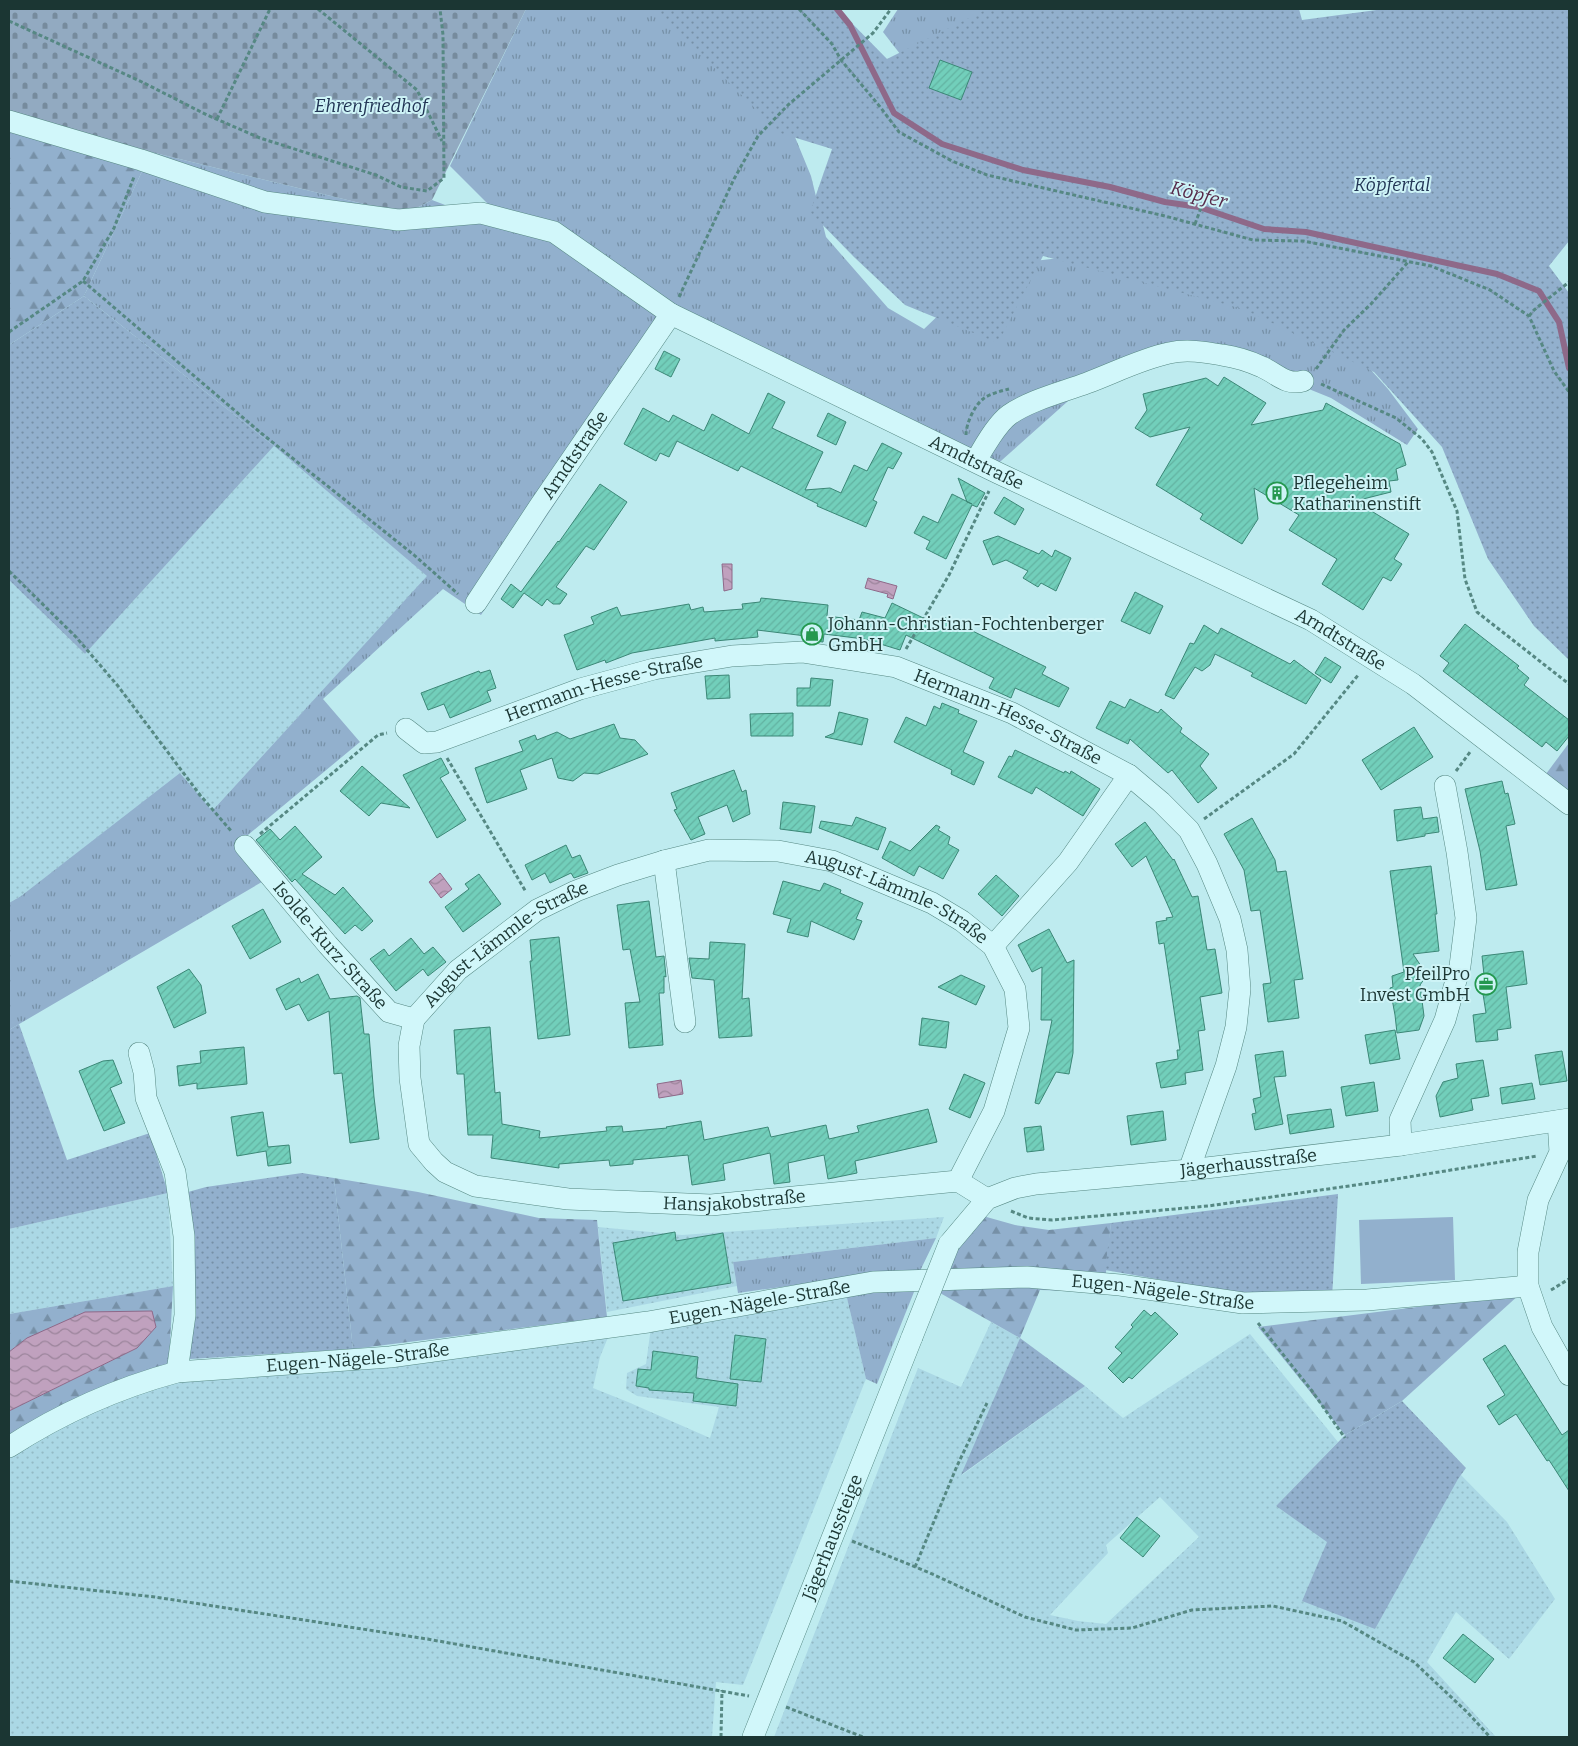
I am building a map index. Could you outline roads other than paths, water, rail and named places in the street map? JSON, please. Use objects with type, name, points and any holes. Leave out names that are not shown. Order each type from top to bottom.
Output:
[{"type":"street","points":[[9,121],[141,160],[265,202],[398,220],[481,213],[554,232],[671,314]]},
{"type":"street","name":"Arndtstraße","points":[[476,603],[671,314],[998,473],[1310,620],[1413,684],[1569,804]]},
{"type":"street","points":[[976,461],[987,442],[1008,415],[1032,403],[1169,353],[1197,351],[1223,355],[1248,361],[1265,368],[1286,381],[1297,383],[1303,381]]},
{"type":"street","name":"Hermann-Hesse-Straße","points":[[406,729],[424,743],[437,742],[580,689],[654,669],[732,656],[802,652],[896,667],[1012,712],[1129,775],[1161,802],[1189,830],[1207,864],[1230,919],[1237,950],[1240,988],[1236,1027],[1226,1066],[1189,1170]]},
{"type":"street","points":[[994,946],[1068,862],[1129,775]]},
{"type":"street","points":[[1401,1145],[1400,1120],[1446,1020],[1462,957],[1466,918],[1445,786]]},
{"type":"street","name":"Isolde-Kurz-Straße","points":[[245,846],[328,945],[389,1012],[414,1019]]},
{"type":"street","name":"August-Lämmle-Straße","points":[[414,1019],[458,970],[537,910],[576,890],[618,874],[709,850],[778,851],[832,860],[932,903],[962,921],[994,946],[1015,989],[1019,1028],[994,1111],[958,1181]]},
{"type":"street","points":[[664,861],[685,1022]]},
{"type":"street","name":"Hansjakobstraße","points":[[414,1019],[409,1046],[419,1144],[445,1172],[475,1186],[568,1199],[711,1205],[958,1181]]},
{"type":"street","points":[[139,1052],[146,1098],[175,1172],[184,1236],[185,1315],[177,1372]]},
{"type":"street","points":[[1564,1120],[1560,1152],[1538,1200],[1528,1252],[1528,1286],[1542,1326],[1569,1375]]},
{"type":"street","name":"Jägerhausstraße","points":[[949,1244],[987,1200],[1015,1188],[1036,1184],[1189,1170],[1401,1145],[1564,1120]]},
{"type":"street","points":[[958,1181],[987,1200]]},
{"type":"street","name":"Jägerhaussteige","points":[[753,1737],[949,1244]]},
{"type":"street","name":"Eugen-Nägele-Straße","points":[[9,1447],[49,1423],[83,1407],[149,1379],[177,1372],[390,1357],[648,1322],[873,1282],[1027,1277],[1120,1285],[1243,1303],[1367,1300],[1528,1286]]},
{"type":"water","points":[[722,564],[732,564],[732,589],[724,591]]},
{"type":"water","points":[[868,578],[897,586],[893,599],[887,597],[888,594],[865,588]]},
{"type":"water","points":[[440,873],[452,889],[441,898],[429,882]]},
{"type":"water","points":[[681,1080],[683,1094],[659,1098],[657,1084]]},
{"type":"water","points":[[152,1311],[156,1327],[137,1348],[9,1411],[9,1352],[27,1338],[85,1312]]},
{"type":"waterway","name":"Köpfer","points":[[837,9],[850,25],[894,113],[942,144],[1023,170],[1110,187],[1165,202],[1199,207],[1264,229],[1306,232],[1497,274],[1539,291],[1559,322],[1569,368]]},
{"type":"place","name":"Pflegeheim Katharinenstift","points":[[1277,493]]},
{"type":"place","name":"Johann-Christian-Fochtenberger GmbH","points":[[812,634]]},
{"type":"place","name":"PfeilPro Invest GmbH","points":[[1486,984]]},
{"type":"park label","name":"Ehrenfriedhof","points":[[371,106]]},
{"type":"park label","name":"Köpfertal","points":[[1392,185]]}]
